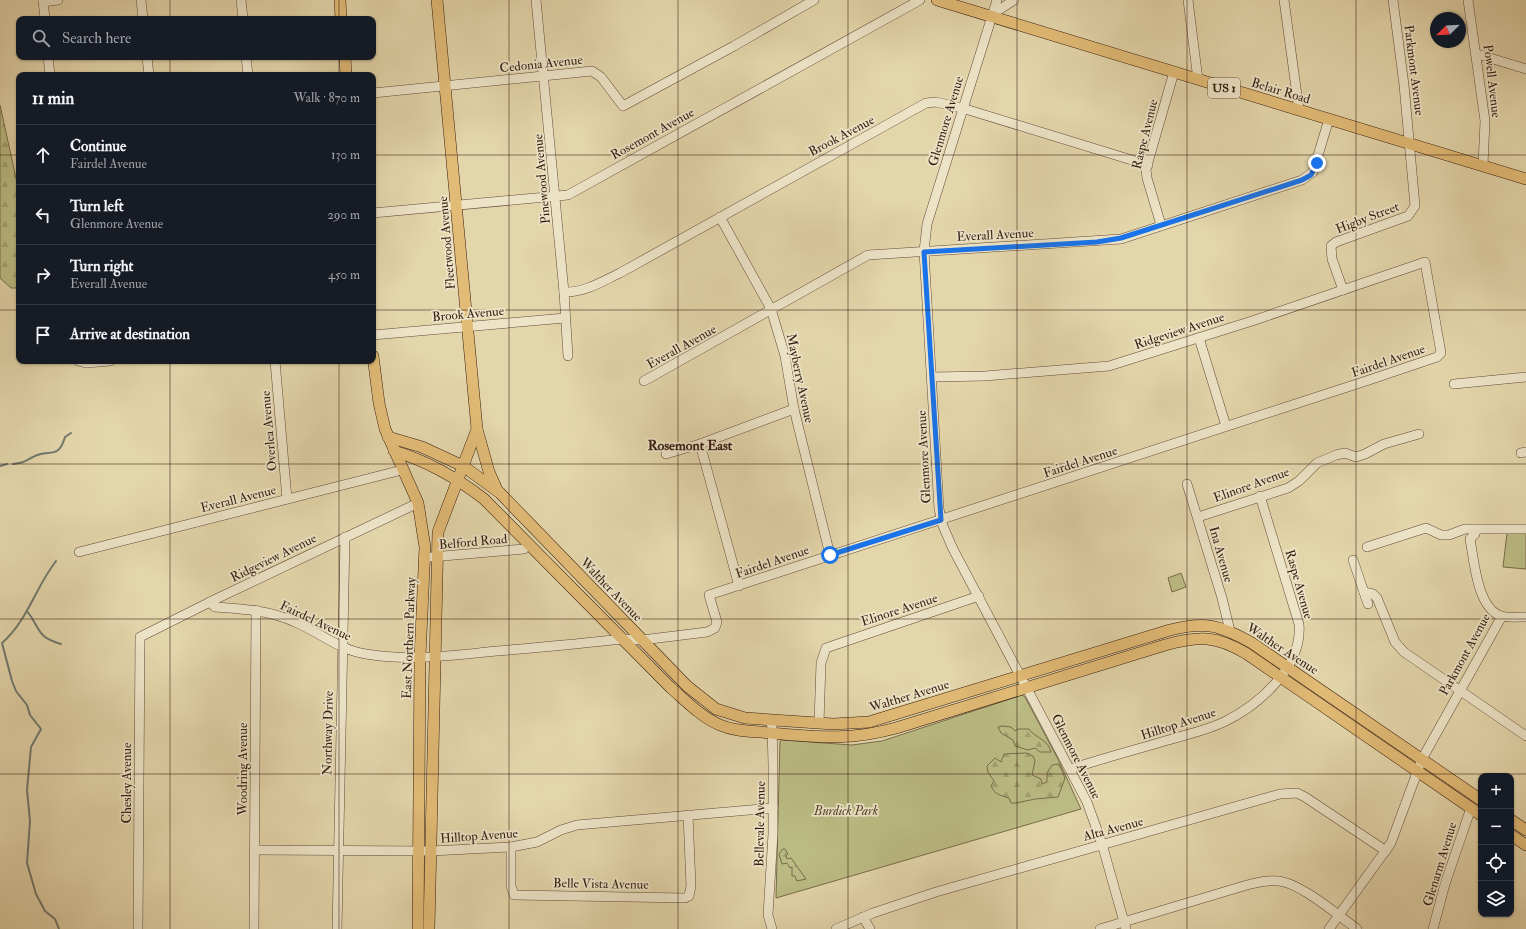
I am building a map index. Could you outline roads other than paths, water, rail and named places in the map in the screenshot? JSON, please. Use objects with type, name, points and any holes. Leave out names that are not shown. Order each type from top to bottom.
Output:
[{"type":"main road","points":[[340,0],[342,16]]},
{"type":"main road","name":"Fleetwood Avenue","points":[[437,0],[458,206],[467,326],[477,428],[458,480]]},
{"type":"main road","name":"Belair Road","points":[[937,0],[991,15],[1198,80],[1484,165],[1526,179]]},
{"type":"main road","points":[[345,60],[346,72]]},
{"type":"main road","name":"East Northern Parkway","points":[[374,364],[379,403],[388,437],[418,503],[424,531],[425,558],[420,657],[418,929]]},
{"type":"main road","points":[[477,428],[489,472],[497,490]]},
{"type":"main road","name":"Walther Avenue","points":[[388,437],[422,447],[463,466],[497,490],[687,686],[712,706],[739,716],[769,720],[845,725],[878,719],[1182,627],[1195,624],[1207,625],[1230,631],[1252,642],[1478,798]]},
{"type":"main road","name":"Walther Avenue","points":[[394,451],[415,458],[458,480],[500,514],[671,688],[708,719],[732,729],[834,738],[866,735],[1027,688],[1165,645],[1198,638],[1219,640],[1230,644],[1281,677],[1478,813]]},
{"type":"main road","name":"East Northern Parkway","points":[[429,929],[438,532],[458,480]]},
{"type":"main road","points":[[419,758],[433,760]]},
{"type":"main road","points":[[1514,822],[1526,830]]},
{"type":"main road","points":[[1514,837],[1526,845]]},
{"type":"street","points":[[45,16],[43,1],[58,0]]},
{"type":"street","points":[[141,0],[143,16]]},
{"type":"street","points":[[241,0],[243,16]]},
{"type":"street","name":"Pinewood Avenue","points":[[536,0],[545,75],[556,197],[568,356]]},
{"type":"street","name":"Cedonia Avenue","points":[[376,93],[592,71],[600,77],[623,106],[734,46],[814,0]]},
{"type":"street","name":"Rosemont Avenue","points":[[376,213],[568,195],[920,0]]},
{"type":"street","name":"Glenmore Avenue","points":[[997,0],[991,15],[927,224],[924,252],[941,520],[953,548],[1087,802],[1102,844],[1125,925]]},
{"type":"street","points":[[1188,0],[1198,80]]},
{"type":"street","points":[[1284,0],[1299,110]]},
{"type":"street","name":"Parkmont Avenue","points":[[1393,0],[1410,143]]},
{"type":"street","name":"Powell Avenue","points":[[1468,0],[1486,121],[1484,165]]},
{"type":"street","points":[[991,15],[1008,1]]},
{"type":"street","points":[[1477,54],[1526,69]]},
{"type":"street","points":[[48,60],[50,72]]},
{"type":"street","points":[[147,60],[149,72]]},
{"type":"street","points":[[246,60],[248,72]]},
{"type":"street","name":"Raspe Avenue","points":[[1161,225],[1147,178],[1148,165],[1174,72]]},
{"type":"street","name":"Brook Avenue","points":[[564,292],[575,292],[598,284],[926,104],[936,102],[962,108],[1148,165]]},
{"type":"street","name":"Everall Avenue","points":[[644,381],[868,255],[1110,240],[1137,234],[1309,177],[1315,168],[1329,119]]},
{"type":"street","name":"Higby Street","points":[[1343,290],[1332,259],[1331,246],[1336,242],[1408,216],[1415,206],[1410,143]]},
{"type":"street","name":"Mayberry Avenue","points":[[720,216],[771,309],[785,356],[794,410],[830,555]]},
{"type":"street","name":"Ridgeview Avenue","points":[[932,377],[985,376],[1109,366],[1199,338],[1425,262],[1440,353],[1437,357]]},
{"type":"street","name":"Brook Avenue","points":[[376,335],[565,318]]},
{"type":"street","points":[[1199,338],[1226,426]]},
{"type":"street","name":"Fairdel Avenue","points":[[210,602],[215,607],[256,610],[295,622],[342,647],[355,652],[375,656],[435,657],[623,640],[642,640],[706,632],[715,628],[717,622],[710,595],[1437,357]]},
{"type":"street","name":"Overlea Avenue","points":[[275,364],[287,499]]},
{"type":"street","points":[[1454,384],[1526,377]]},
{"type":"street","points":[[666,454],[700,444],[794,410]]},
{"type":"street","name":"Elinore Avenue","points":[[1198,517],[1288,488],[1299,481],[1317,463],[1336,455],[1345,454],[1356,457],[1384,444],[1419,434]]},
{"type":"street","points":[[700,444],[739,586]]},
{"type":"street","name":"Everall Avenue","points":[[79,552],[402,470]]},
{"type":"street","name":"Ina Avenue","points":[[1187,484],[1198,517],[1230,631]]},
{"type":"street","name":"Raspe Avenue","points":[[1260,496],[1299,624],[1299,641],[1281,677]]},
{"type":"street","name":"Ridgeview Avenue","points":[[140,637],[418,503]]},
{"type":"street","points":[[1367,547],[1426,528],[1441,535],[1449,536],[1460,530],[1526,529]]},
{"type":"street","name":"Parkmont Avenue","points":[[1329,929],[1386,852],[1395,833],[1422,759],[1502,616],[1491,609],[1480,590],[1470,539],[1473,537],[1476,530]]},
{"type":"street","name":"Northway Drive","points":[[337,929],[345,537]]},
{"type":"street","name":"Belford Road","points":[[425,558],[524,549]]},
{"type":"street","points":[[1353,560],[1368,604]]},
{"type":"street","points":[[1364,592],[1373,594],[1380,605],[1390,630],[1400,649],[1526,736]]},
{"type":"street","name":"Elinore Avenue","points":[[820,723],[821,663],[824,649],[828,646],[979,596]]},
{"type":"street","name":"Woodring Avenue","points":[[254,929],[256,610]]},
{"type":"street","points":[[1502,616],[1526,617]]},
{"type":"street","name":"Chesley Avenue","points":[[138,929],[140,637]]},
{"type":"street","name":"Hilltop Avenue","points":[[1070,769],[1213,727],[1243,710],[1281,677]]},
{"type":"street","name":"Bellevale Avenue","points":[[769,720],[772,726],[773,808],[768,915],[772,929]]},
{"type":"street","name":"Alta Avenue","points":[[836,929],[863,916],[936,892],[1102,844],[1288,793],[1297,793],[1305,797],[1386,852]]},
{"type":"street","name":"Hilltop Avenue","points":[[255,850],[431,851],[512,847],[537,842],[561,830],[577,825],[773,808]]},
{"type":"street","name":"Glenarm Avenue","points":[[1433,929],[1445,884],[1471,808]]},
{"type":"street","name":"Belle Vista Avenue","points":[[512,847],[511,886],[512,893],[517,896],[677,898],[689,896],[692,871],[688,816]]},
{"type":"street","points":[[1100,929],[1125,925],[1259,882],[1283,882],[1295,887],[1357,929]]},
{"type":"street","points":[[863,916],[870,929]]},
{"type":"waterway","points":[[13,464],[24,462],[44,453],[56,452],[65,437],[71,433]]},
{"type":"waterway","points":[[0,466],[7,464]]},
{"type":"waterway","points":[[56,561],[42,582],[25,614],[11,634],[2,643],[16,691],[27,705],[30,715],[41,729],[31,747],[27,790],[30,821],[27,863],[36,894],[45,911],[55,919],[59,929]]},
{"type":"waterway","points":[[27,611],[43,635],[61,644]]},
{"type":"district","name":"Rosemont East","points":[[690,445]]},
{"type":"park label","name":"Burdick Park","points":[[846,810]]}]
